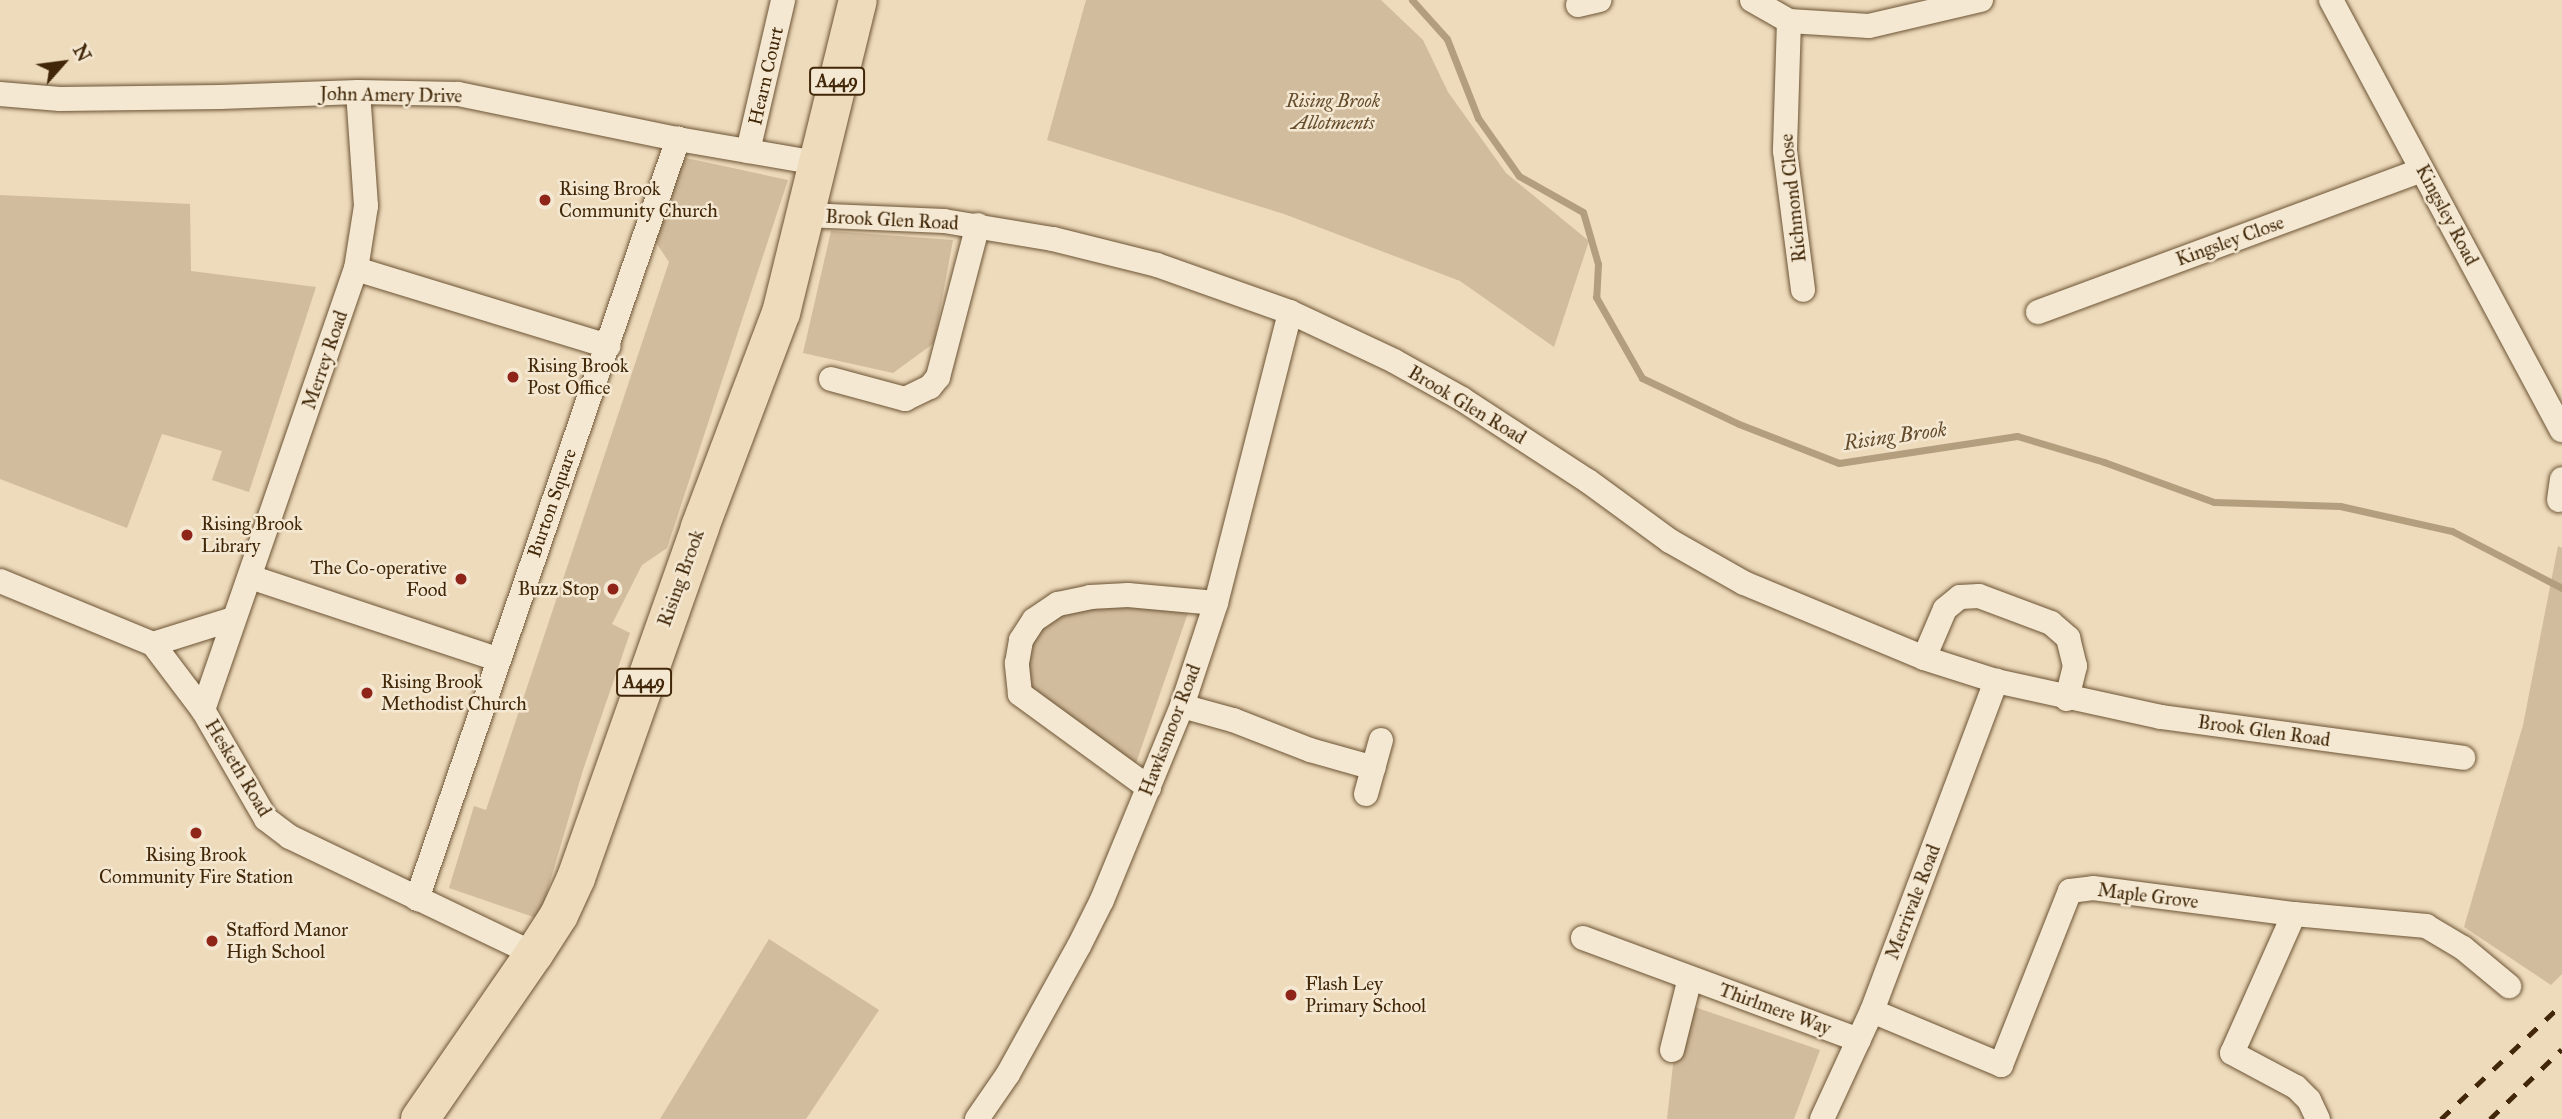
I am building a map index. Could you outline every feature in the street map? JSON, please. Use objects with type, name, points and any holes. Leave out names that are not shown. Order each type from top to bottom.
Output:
[{"type":"highway","name":"Rising Brook","points":[[420,1119],[534,954],[559,915],[576,878],[700,527],[765,360],[806,215],[858,0]]},
{"type":"street","name":"Hearn Court","points":[[748,151],[783,0]]},
{"type":"street","points":[[1752,0],[1789,21],[1869,26],[1981,0]]},
{"type":"street","name":"Kingsley Road","points":[[2331,0],[2562,430]]},
{"type":"street","name":"Richmond Close","points":[[1789,21],[1785,151],[1803,290]]},
{"type":"street","name":"John Amery Drive","points":[[0,94],[74,99],[358,92],[458,94],[678,139],[817,163]]},
{"type":"street","name":"Merrey Road","points":[[203,710],[356,269],[366,206],[358,92]]},
{"type":"street","name":"Burton Square","points":[[417,899],[678,139]]},
{"type":"street","name":"Kingsley Close","points":[[2038,312],[2422,170]]},
{"type":"street","name":"Brook Glen Road","points":[[806,215],[978,225],[1054,239],[1157,265],[1290,312],[1394,361],[1462,399],[1588,481],[1670,541],[1744,583],[1924,658],[1996,681],[2067,699],[2161,717],[2463,758]]},
{"type":"street","name":"Brook Glen Road","points":[[831,379],[905,399],[930,387],[942,365],[978,225]]},
{"type":"street","points":[[356,269],[608,346]]},
{"type":"street","name":"Hawksmoor Road","points":[[977,1119],[1008,1074],[1079,946],[1182,706],[1216,603],[1290,312]]},
{"type":"street","points":[[250,577],[499,660]]},
{"type":"street","points":[[0,581],[153,644],[233,619]]},
{"type":"street","points":[[1149,788],[1020,694],[1017,663],[1021,640],[1034,620],[1058,604],[1090,597],[1128,595],[1216,603]]},
{"type":"street","points":[[1924,658],[1945,608],[1959,597],[1979,596],[2051,623],[2068,638],[2075,666],[2067,699]]},
{"type":"street","name":"Hesketh Road","points":[[153,644],[203,710],[267,819],[290,837],[534,954]]},
{"type":"street","name":"Merrivale Road","points":[[1822,1119],[1871,1011],[1996,681]]},
{"type":"street","points":[[1182,706],[1233,720],[1310,750],[1374,768]]},
{"type":"street","points":[[1366,794],[1381,740]]},
{"type":"street","name":"Maple Grove","points":[[1871,1011],[2001,1065],[2070,891],[2093,888],[2294,914],[2426,926],[2463,948],[2509,986]]},
{"type":"street","points":[[2294,914],[2232,1053],[2296,1087],[2309,1100],[2318,1119]]},
{"type":"street","name":"Thirlmere Way","points":[[1583,938],[1859,1040]]},
{"type":"street","points":[[1672,1050],[1690,978]]},
{"type":"green space","name":"Rising Brook Allotments","points":[[1086,0],[1381,0],[1423,40],[1448,92],[1506,173],[1589,241],[1554,347],[1460,281],[1284,214],[1047,140]]},
{"type":"green space","points":[[686,158],[788,180],[667,548],[642,565],[612,624],[630,633],[583,770],[539,919],[449,888],[474,806],[486,810],[669,262],[655,241],[678,165]]},
{"type":"green space","points":[[0,195],[190,204],[191,271],[316,287],[249,492],[212,480],[222,451],[162,434],[127,528],[0,479]]},
{"type":"green space","points":[[831,231],[953,240],[934,343],[893,373],[803,353]]},
{"type":"green space","points":[[2558,546],[2562,548],[2562,974],[2551,985],[2464,927],[2523,725]]},
{"type":"green space","points":[[1088,603],[1189,610],[1135,766],[1046,710],[1024,678],[1025,644],[1046,616]]},
{"type":"green space","points":[[769,939],[879,1010],[806,1119],[660,1119]]},
{"type":"green space","points":[[1680,1002],[1820,1050],[1794,1119],[1667,1119]]},
{"type":"waterway","name":"Rising Brook","points":[[1412,0],[1447,39],[1478,118],[1519,176],[1583,212],[1598,264],[1596,297],[1642,378],[1739,424],[1839,463],[2017,436],[2104,462],[2214,502],[2340,506],[2452,531],[2562,588]]},
{"type":"railway","points":[[2441,1119],[2562,1004]]},
{"type":"railway","points":[[2490,1119],[2562,1049]]},
{"type":"place","name":"Rising Brook Community Church","points":[[545,200]]},
{"type":"place","name":"Rising Brook Post Office","points":[[513,377]]},
{"type":"place","name":"Rising Brook Library","points":[[187,535]]},
{"type":"place","name":"The Co-operative Food","points":[[461,579]]},
{"type":"place","name":"Buzz Stop","points":[[613,589]]},
{"type":"place","name":"Rising Brook Methodist Church","points":[[367,693]]},
{"type":"place","name":"Rising Brook Community Fire Station","points":[[196,833]]},
{"type":"place","name":"Stafford Manor High School","points":[[212,941]]},
{"type":"place","name":"Flash Ley Primary School","points":[[1291,995]]}]
